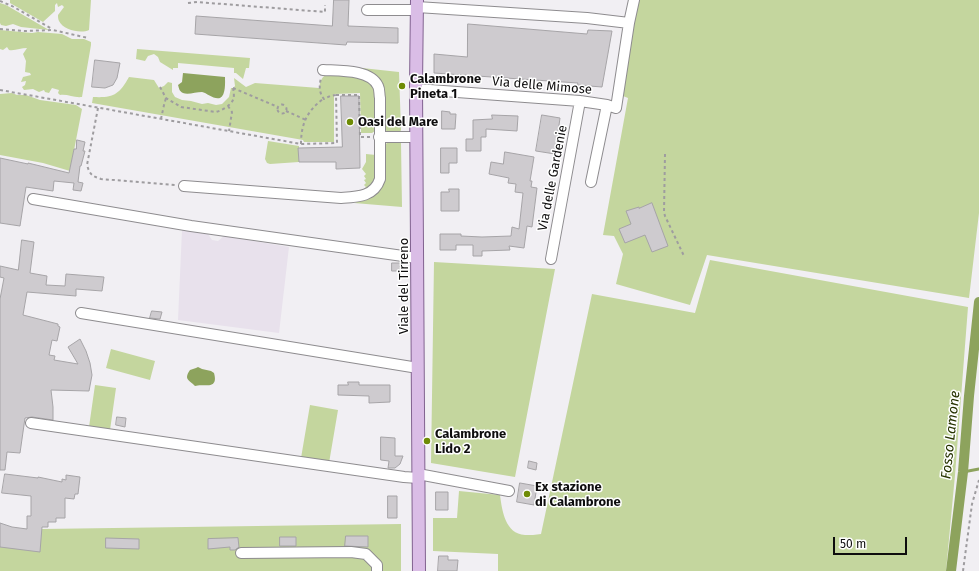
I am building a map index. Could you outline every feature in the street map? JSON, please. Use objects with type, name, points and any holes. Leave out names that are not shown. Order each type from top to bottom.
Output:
[{"type":"main road","name":"Viale del Tirreno","points":[[417,6],[416,137],[419,571]]},
{"type":"street","points":[[591,182],[612,106],[634,0]]},
{"type":"street","points":[[367,10],[417,6],[587,18],[629,23]]},
{"type":"street","points":[[184,186],[341,198],[361,197],[372,191],[380,179],[378,85],[371,78],[363,74],[323,70]]},
{"type":"street","name":"Via delle Mimose","points":[[416,89],[580,101],[612,106]]},
{"type":"street","name":"Via delle Gardenie","points":[[551,259],[580,101]]},
{"type":"street","points":[[379,137],[416,137]]},
{"type":"street","points":[[33,199],[191,226],[418,258]]},
{"type":"street","points":[[81,313],[418,368]]},
{"type":"street","points":[[31,423],[389,475],[418,476],[509,492]]},
{"type":"street","points":[[241,553],[350,552],[366,554],[377,565],[377,571]]},
{"type":"path","points":[[0,1],[12,6],[53,30]]},
{"type":"path","points":[[188,3],[197,1],[325,12],[325,5]]},
{"type":"path","points":[[0,29],[25,31],[53,30],[88,38]]},
{"type":"path","points":[[323,70],[319,88],[320,95],[324,99]]},
{"type":"path","points":[[160,87],[166,98],[181,107],[212,112],[219,112],[232,103],[235,96],[233,88],[278,107],[284,105],[286,111],[306,120]]},
{"type":"path","points":[[0,90],[301,144],[337,143],[336,95]]},
{"type":"path","points":[[301,144],[301,133],[310,112],[324,99],[336,95],[359,95],[360,137],[379,137]]},
{"type":"path","points":[[161,119],[166,98]]},
{"type":"path","points":[[228,106],[232,112],[229,131]]},
{"type":"path","points":[[278,107],[277,111],[281,114],[286,111]]},
{"type":"path","points":[[98,108],[87,165],[89,173],[101,179],[184,186]]},
{"type":"path","points":[[665,154],[664,212],[684,256]]},
{"type":"path","points":[[660,183],[665,184]]},
{"type":"path","points":[[963,571],[972,504],[979,480]]},
{"type":"shaded area","points":[[10,0],[91,0],[89,30],[82,32],[64,27],[59,20],[58,15],[64,7],[62,5],[58,7],[57,3],[55,5],[55,11],[43,22],[10,3]]},
{"type":"shaded area","points":[[638,0],[979,0],[979,213],[969,298],[707,255],[690,305],[616,284],[623,254],[614,236],[603,235],[628,98],[623,96],[621,92]]},
{"type":"shaded area","points":[[0,3],[49,30],[21,27],[13,24],[6,26],[1,25]]},
{"type":"shaded area","points":[[0,30],[62,34],[72,39],[84,39],[91,42],[82,97],[60,95],[58,93],[59,90],[52,88],[49,93],[45,92],[44,90],[39,92],[33,89],[24,90],[22,87],[25,85],[26,81],[21,82],[23,77],[31,75],[30,73],[25,72],[26,61],[23,54],[27,48],[9,50],[7,47],[3,50],[0,49]]},
{"type":"shaded area","points":[[137,49],[250,58],[249,68],[246,68],[243,79],[234,73],[234,68],[178,63],[178,68],[173,68],[173,70],[160,62],[158,57],[154,54],[148,56],[145,61],[136,59]]},
{"type":"shaded area","points":[[362,68],[399,72],[400,132],[396,133],[384,129],[383,92],[362,71]]},
{"type":"shaded area","points":[[183,73],[225,77],[225,88],[222,96],[220,98],[213,97],[202,92],[190,94],[183,93],[178,85],[182,82]]},
{"type":"shaded area","points":[[326,75],[359,77],[370,82],[375,89],[375,131],[372,133],[361,133],[360,93],[334,94],[334,142],[304,142],[303,140],[92,103],[93,97],[111,96],[118,92],[129,77],[154,80],[159,88],[168,82],[172,83],[172,92],[175,97],[202,104],[208,103],[216,105],[222,104],[229,97],[231,88],[235,86],[234,78],[246,87],[255,83],[319,88],[320,82]]},
{"type":"shaded area","points":[[12,93],[17,95],[26,95],[40,100],[76,105],[82,109],[70,171],[43,163],[0,155],[0,94]]},
{"type":"shaded area","points":[[268,141],[299,146],[299,162],[267,163],[265,159]]},
{"type":"shaded area","points":[[389,141],[400,141],[401,143],[402,207],[354,203],[369,199],[376,194],[380,188],[385,175],[385,145]]},
{"type":"shaded area","points":[[366,154],[376,155],[378,174],[374,185],[365,191],[364,189],[366,187],[364,185],[366,183],[364,180],[366,179],[364,176],[366,174],[362,169],[366,162]]},
{"type":"shaded area","points":[[182,230],[208,234],[212,240],[218,241],[224,236],[289,247],[279,333],[178,320]]},
{"type":"shaded area","points":[[710,260],[968,307],[946,571],[498,571],[498,554],[433,551],[433,518],[457,518],[459,491],[500,495],[506,520],[513,530],[518,534],[525,535],[541,534],[592,294],[695,313]]},
{"type":"shaded area","points":[[434,262],[555,269],[515,477],[431,463]]},
{"type":"shaded area","points":[[111,349],[155,361],[150,380],[106,368]]},
{"type":"shaded area","points":[[198,367],[214,373],[215,379],[212,384],[195,386],[188,380],[187,376],[190,370]]},
{"type":"shaded area","points":[[95,385],[116,388],[110,430],[89,427]]},
{"type":"shaded area","points":[[310,405],[338,410],[329,463],[301,458]]},
{"type":"shaded area","points":[[401,524],[401,571],[0,571],[0,534],[42,529]]},
{"type":"building","points":[[334,0],[349,0],[348,26],[398,28],[398,43],[347,42],[346,45],[195,34],[196,16],[332,26]]},
{"type":"building","points":[[468,24],[587,34],[588,30],[612,31],[602,87],[577,85],[578,83],[434,73],[434,54],[467,57]]},
{"type":"building","points":[[95,60],[120,63],[117,78],[113,85],[105,88],[92,87]]},
{"type":"building","name":"Oasi del Mare","points":[[341,96],[359,96],[360,168],[336,169],[336,162],[299,162],[298,148],[342,147]]},
{"type":"building","points":[[442,111],[450,112],[450,114],[456,114],[455,129],[442,129]]},
{"type":"building","points":[[492,115],[518,116],[517,131],[486,129],[486,137],[481,137],[481,151],[466,151],[466,139],[473,139],[473,120],[492,119]]},
{"type":"building","points":[[542,115],[560,118],[555,154],[536,151]]},
{"type":"building","points":[[77,140],[85,142],[83,151],[85,151],[80,166],[78,182],[83,183],[81,191],[73,190],[74,183],[54,181],[53,191],[26,187],[20,226],[0,223],[0,158],[69,173]]},
{"type":"building","points":[[441,148],[457,148],[457,163],[449,163],[449,173],[441,173]]},
{"type":"building","points":[[505,152],[534,157],[530,181],[532,181],[531,187],[537,188],[532,227],[527,226],[524,248],[509,246],[510,250],[482,251],[482,256],[473,256],[473,245],[456,245],[456,250],[440,250],[440,234],[461,234],[461,236],[482,237],[511,236],[512,227],[519,229],[523,193],[515,192],[516,184],[508,183],[509,178],[489,174],[491,162],[503,164]]},
{"type":"building","points":[[449,189],[459,189],[459,211],[441,211],[441,192],[449,192]]},
{"type":"building","points":[[652,203],[668,246],[652,252],[645,235],[625,243],[619,229],[631,224],[626,211]]},
{"type":"building","points":[[22,240],[34,242],[30,273],[47,276],[46,285],[65,286],[66,274],[104,277],[102,291],[76,289],[76,296],[27,292],[23,315],[58,324],[60,327],[57,341],[52,340],[49,355],[55,356],[54,360],[78,364],[68,347],[80,339],[90,363],[92,375],[89,391],[51,390],[53,420],[32,417],[25,418],[20,453],[7,452],[5,470],[0,470],[0,299],[4,278],[0,277],[0,266],[18,270]]},
{"type":"building","points":[[392,263],[400,263],[400,271],[392,271]]},
{"type":"building","points":[[152,311],[162,312],[160,319],[150,318]]},
{"type":"building","points":[[348,382],[359,382],[359,385],[390,385],[390,402],[369,403],[369,396],[338,395],[338,385],[348,385]]},
{"type":"building","points":[[117,417],[126,418],[125,427],[116,425]]},
{"type":"building","points":[[381,437],[395,438],[395,456],[403,456],[400,464],[395,468],[388,468],[389,461],[381,460]]},
{"type":"building","points":[[529,461],[537,463],[536,470],[528,468]]},
{"type":"building","points":[[5,474],[38,477],[62,482],[62,479],[66,480],[66,475],[80,477],[78,494],[75,494],[74,499],[65,498],[65,518],[56,518],[56,522],[48,522],[48,527],[42,527],[40,552],[0,547],[0,523],[12,527],[27,529],[27,516],[31,516],[31,496],[2,493]]},
{"type":"building","name":"Ex stazione di Calambrone","points":[[520,483],[537,486],[534,505],[517,502]]},
{"type":"building","points":[[436,492],[448,492],[448,510],[436,510]]},
{"type":"building","points":[[388,496],[397,496],[397,518],[388,518]]},
{"type":"building","points":[[346,536],[368,536],[368,547],[345,546]]},
{"type":"building","points":[[280,537],[296,537],[296,546],[280,546]]},
{"type":"building","points":[[106,538],[139,539],[139,549],[106,548]]},
{"type":"building","points":[[238,538],[239,547],[235,550],[230,550],[230,547],[208,549],[208,539]]},
{"type":"building","points":[[439,556],[448,556],[448,560],[458,560],[457,571],[438,571]]},
{"type":"waterway","name":"Fosso Lamone","points":[[951,571],[963,472],[979,302]]},
{"type":"waterway","points":[[963,472],[979,469]]},
{"type":"place","name":"Calambrone Pineta 1","points":[[402,86]]},
{"type":"place","name":"Oasi del Mare","points":[[350,122]]},
{"type":"place","name":"Calambrone Lido 2","points":[[427,441]]},
{"type":"place","name":"Ex stazione di Calambrone","points":[[527,494]]}]
